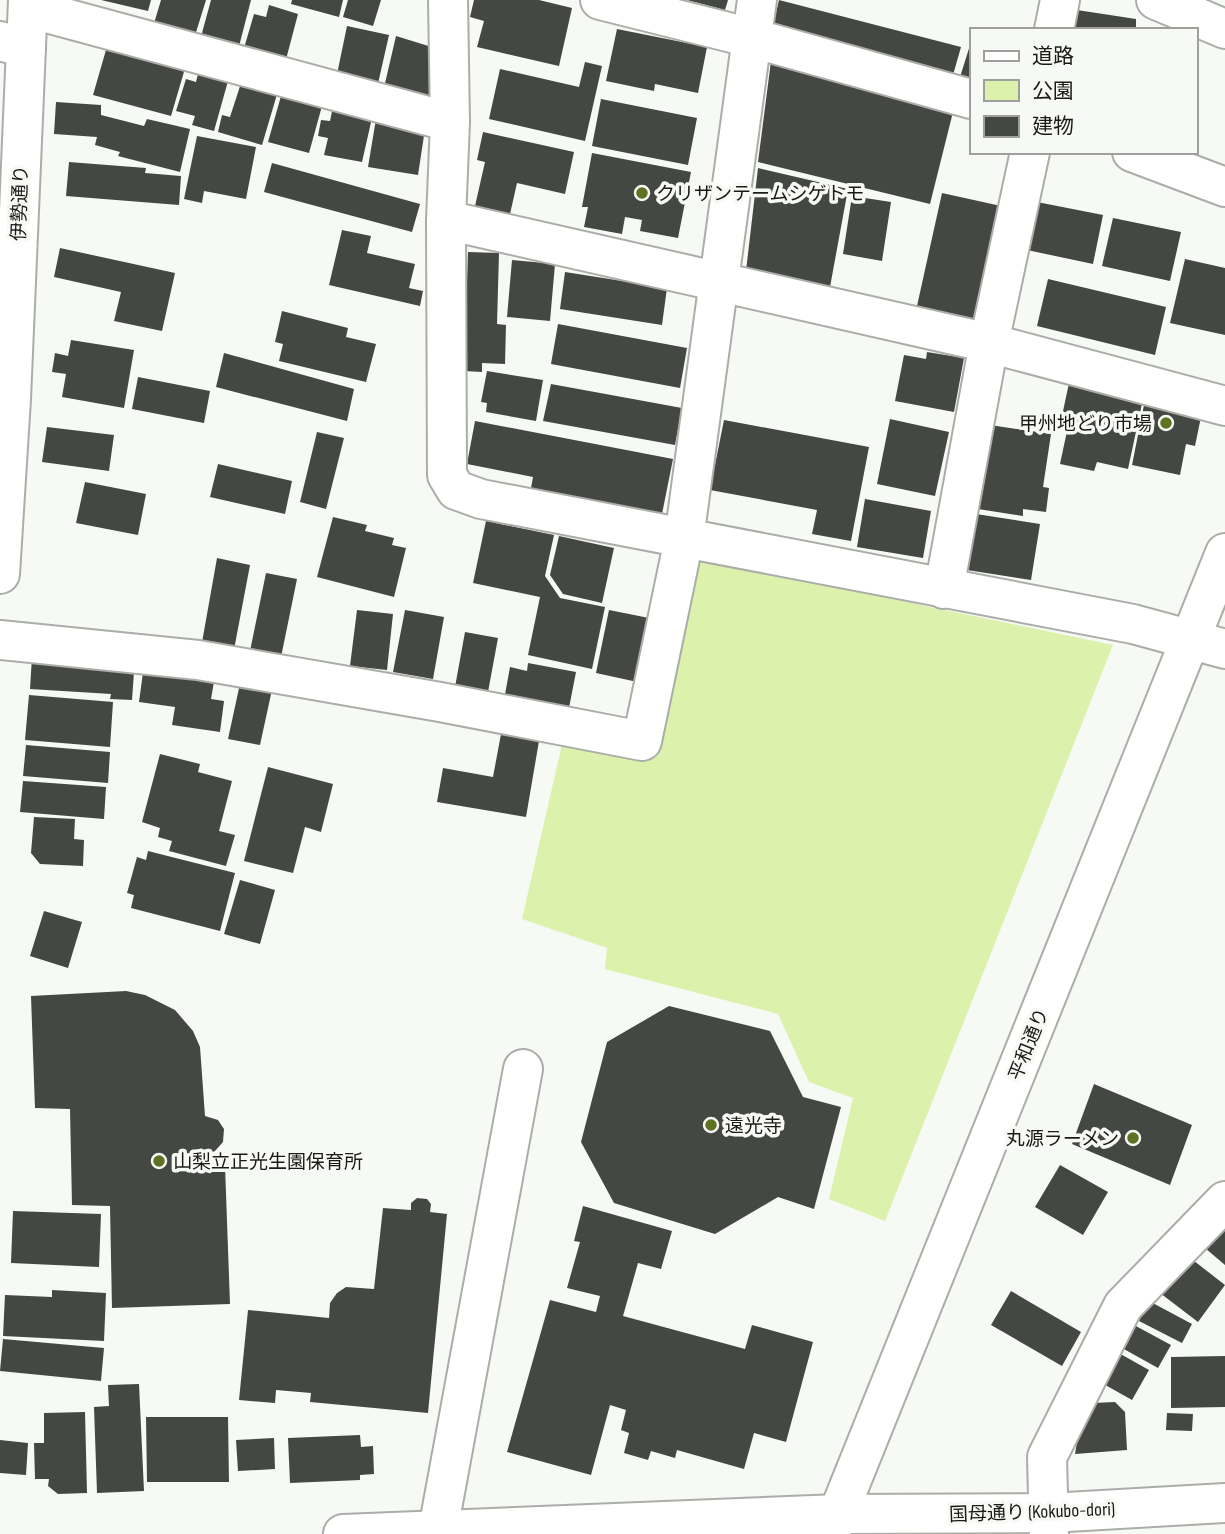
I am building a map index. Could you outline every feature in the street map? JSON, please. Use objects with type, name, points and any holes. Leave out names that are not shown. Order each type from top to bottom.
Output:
[{"type":"main road","points":[[448,0],[450,122],[446,220],[447,475],[456,490],[481,499],[684,540],[1133,624],[1208,645]]},
{"type":"main road","points":[[600,0],[752,38],[970,99]]},
{"type":"main road","points":[[0,640],[198,660],[440,702],[642,741],[684,540],[757,0]]},
{"type":"main road","points":[[1054,28],[1060,0]]},
{"type":"main road","points":[[1156,0],[1225,29]]},
{"type":"main road","points":[[28,4],[450,122]]},
{"type":"main road","name":"伊勢通り","points":[[0,575],[13,44],[28,4]]},
{"type":"main road","points":[[944,589],[989,343],[1030,154]]},
{"type":"main road","points":[[1137,154],[1225,187]]},
{"type":"main road","points":[[446,220],[989,343],[1225,407]]},
{"type":"main road","name":"平和通り","points":[[834,1524],[1208,645],[1225,553]]},
{"type":"main road","points":[[438,1530],[523,1069]]},
{"type":"main road","points":[[1049,1523],[1047,1457],[1123,1306],[1225,1201]]},
{"type":"main road","name":"国母通り (Kokubo-dori)","points":[[343,1534],[438,1530],[1049,1523],[1225,1503]]},
{"type":"green space","points":[[685,556],[1113,645],[885,1221],[829,1199],[853,1098],[809,1082],[778,1014],[605,969],[607,948],[522,919],[563,740],[652,752]]},
{"type":"building","points":[[101,0],[151,0],[148,11]]},
{"type":"building","points":[[161,0],[206,0],[193,42],[152,30]]},
{"type":"building","points":[[211,0],[251,0],[237,54],[199,44]]},
{"type":"building","points":[[292,0],[343,0],[339,17],[291,4]]},
{"type":"building","points":[[348,0],[381,0],[373,26],[343,17]]},
{"type":"building","points":[[474,0],[539,0],[572,8],[559,66],[477,47],[484,21],[470,17]]},
{"type":"building","points":[[687,0],[728,0],[725,10]]},
{"type":"building","points":[[779,0],[961,47],[953,75],[773,26]]},
{"type":"building","points":[[269,5],[298,14],[284,67],[242,55],[254,14],[266,17]]},
{"type":"building","points":[[1077,10],[1136,19],[1136,28],[1073,28]]},
{"type":"building","points":[[347,26],[389,35],[377,88],[336,79]]},
{"type":"building","points":[[617,29],[707,47],[698,93],[655,84],[654,91],[606,81]]},
{"type":"building","points":[[396,36],[435,48],[433,103],[383,92]]},
{"type":"building","points":[[108,43],[186,65],[171,116],[93,95]]},
{"type":"building","points":[[970,45],[970,80],[960,77]]},
{"type":"building","points":[[771,61],[953,112],[930,204],[758,162]]},
{"type":"building","points":[[585,62],[602,66],[585,141],[489,119],[500,69],[579,87]]},
{"type":"building","points":[[200,66],[230,74],[214,131],[192,125],[195,116],[176,111],[186,79],[196,82]]},
{"type":"building","points":[[242,80],[278,91],[262,145],[218,132],[222,115],[230,117]]},
{"type":"building","points":[[281,96],[322,106],[309,153],[268,142]]},
{"type":"building","points":[[601,99],[697,118],[688,165],[592,146]]},
{"type":"building","points":[[56,102],[101,105],[101,115],[144,126],[147,119],[190,129],[180,172],[118,156],[120,152],[95,145],[97,137],[54,134]]},
{"type":"building","points":[[334,102],[374,109],[362,162],[324,155],[328,138],[318,136],[321,120],[330,121]]},
{"type":"building","points":[[377,113],[425,129],[418,175],[368,167]]},
{"type":"building","points":[[483,132],[574,152],[565,194],[517,183],[510,214],[475,206],[485,162],[477,160]]},
{"type":"building","points":[[197,136],[256,147],[246,199],[204,191],[202,203],[184,199]]},
{"type":"building","points":[[592,153],[691,172],[678,238],[640,231],[642,220],[625,217],[622,234],[584,227],[588,207],[582,207]]},
{"type":"building","points":[[69,162],[146,168],[145,173],[181,176],[179,205],[66,196]]},
{"type":"building","points":[[272,163],[420,204],[412,232],[264,192]]},
{"type":"building","points":[[758,168],[848,189],[830,287],[746,271]]},
{"type":"building","points":[[942,193],[1001,206],[976,319],[917,306]]},
{"type":"building","points":[[852,196],[891,202],[882,261],[843,254]]},
{"type":"building","points":[[1037,202],[1103,215],[1093,264],[1027,250]]},
{"type":"building","points":[[1113,218],[1181,232],[1170,281],[1102,266]]},
{"type":"building","points":[[342,230],[371,236],[367,253],[415,264],[409,288],[423,291],[420,306],[329,285]]},
{"type":"building","points":[[60,248],[175,273],[162,331],[114,321],[121,292],[54,277]]},
{"type":"building","points":[[468,252],[499,253],[497,324],[506,325],[505,364],[482,363],[482,372],[464,371]]},
{"type":"building","points":[[1185,259],[1225,268],[1225,335],[1170,323]]},
{"type":"building","points":[[512,260],[555,264],[550,321],[507,317]]},
{"type":"building","points":[[565,272],[667,288],[662,325],[560,309]]},
{"type":"building","points":[[1048,279],[1166,307],[1155,355],[1037,326]]},
{"type":"building","points":[[282,311],[348,328],[346,337],[376,344],[366,382],[279,361],[283,344],[275,342]]},
{"type":"building","points":[[558,324],[687,348],[680,388],[551,364]]},
{"type":"building","points":[[71,340],[134,350],[124,408],[62,397],[66,374],[52,372],[55,353],[68,356]]},
{"type":"building","points":[[927,352],[964,358],[954,412],[895,401],[904,355],[926,359]]},
{"type":"building","points":[[224,353],[354,389],[347,421],[216,387]]},
{"type":"building","points":[[487,371],[543,380],[536,421],[486,412],[487,403],[481,402]]},
{"type":"building","points":[[138,377],[210,391],[204,423],[132,409]]},
{"type":"building","points":[[1069,383],[1143,399],[1128,469],[1097,462],[1094,471],[1060,464],[1070,417],[1062,416]]},
{"type":"building","points":[[551,384],[682,408],[675,445],[543,421]]},
{"type":"building","points":[[1145,400],[1202,412],[1195,446],[1186,444],[1180,475],[1132,465]]},
{"type":"building","points":[[890,419],[949,432],[935,496],[877,484]]},
{"type":"building","points":[[724,420],[869,447],[851,541],[812,534],[817,510],[710,490]]},
{"type":"building","points":[[475,421],[673,459],[662,514],[531,488],[533,477],[467,464]]},
{"type":"building","points":[[990,425],[1051,434],[1043,487],[1049,488],[1046,512],[1023,509],[1023,516],[978,509]]},
{"type":"building","points":[[47,427],[114,435],[109,471],[42,462]]},
{"type":"building","points":[[317,432],[344,438],[326,509],[300,502]]},
{"type":"building","points":[[218,464],[292,481],[285,514],[210,497]]},
{"type":"building","points":[[85,482],[146,494],[138,535],[76,523]]},
{"type":"building","points":[[865,499],[931,511],[923,558],[857,547]]},
{"type":"building","points":[[976,514],[1040,524],[1031,580],[967,570]]},
{"type":"building","points":[[333,517],[367,525],[365,531],[394,538],[392,545],[406,548],[394,597],[317,577]]},
{"type":"building","points":[[486,521],[554,535],[545,576],[560,598],[605,607],[592,669],[528,655],[540,597],[473,583]]},
{"type":"building","points":[[559,536],[614,548],[602,603],[563,594],[550,575]]},
{"type":"building","points":[[217,558],[250,565],[233,655],[201,648]]},
{"type":"building","points":[[266,573],[297,579],[280,662],[249,656]]},
{"type":"building","points":[[357,610],[393,614],[387,670],[350,666]]},
{"type":"building","points":[[405,610],[444,617],[433,679],[393,672]]},
{"type":"building","points":[[609,610],[654,619],[642,683],[596,673]]},
{"type":"building","points":[[465,632],[498,638],[488,692],[455,687]]},
{"type":"building","points":[[32,657],[134,672],[132,700],[110,699],[111,694],[30,689]]},
{"type":"building","points":[[528,663],[576,672],[568,713],[504,700],[510,667],[527,671]]},
{"type":"building","points":[[144,665],[215,676],[211,699],[224,701],[220,732],[172,725],[175,707],[139,702]]},
{"type":"building","points":[[241,679],[273,685],[260,745],[228,739]]},
{"type":"building","points":[[29,695],[113,702],[110,747],[25,740]]},
{"type":"building","points":[[501,734],[539,741],[526,817],[437,802],[443,768],[493,777]]},
{"type":"building","points":[[26,745],[110,752],[108,783],[23,776]]},
{"type":"building","points":[[160,754],[200,764],[198,772],[232,781],[219,831],[235,835],[226,866],[169,851],[172,841],[158,837],[160,828],[142,822]]},
{"type":"building","points":[[268,767],[333,784],[321,832],[305,827],[293,873],[244,861]]},
{"type":"building","points":[[23,781],[106,787],[104,819],[20,812]]},
{"type":"building","points":[[34,817],[75,819],[74,839],[84,840],[83,866],[40,864],[31,853]]},
{"type":"building","points":[[148,851],[235,873],[220,931],[131,908],[134,895],[127,893],[137,857],[146,860]]},
{"type":"building","points":[[240,880],[275,890],[260,944],[224,934]]},
{"type":"building","points":[[44,911],[82,922],[68,968],[30,956]]},
{"type":"building","points":[[126,991],[145,995],[175,1010],[193,1031],[200,1047],[205,1116],[218,1120],[224,1129],[223,1142],[215,1151],[205,1155],[205,1168],[225,1166],[230,1304],[112,1308],[110,1206],[72,1205],[70,1109],[35,1108],[31,996]]},
{"type":"building","name":"遠光寺","points":[[669,1006],[770,1031],[803,1097],[841,1107],[814,1209],[778,1197],[715,1234],[614,1203],[581,1142],[607,1042]]},
{"type":"building","points":[[1094,1084],[1192,1125],[1170,1185],[1072,1144]]},
{"type":"building","points":[[1060,1165],[1108,1192],[1083,1235],[1035,1207]]},
{"type":"building","points":[[417,1198],[427,1199],[431,1204],[430,1212],[447,1214],[428,1413],[310,1402],[311,1393],[276,1390],[275,1403],[239,1400],[248,1310],[329,1318],[330,1303],[337,1293],[346,1287],[374,1289],[383,1208],[411,1210],[411,1203]]},
{"type":"building","points":[[583,1206],[672,1231],[661,1269],[638,1263],[623,1316],[745,1349],[752,1325],[813,1342],[786,1442],[754,1433],[744,1469],[677,1450],[675,1458],[651,1451],[648,1460],[624,1453],[629,1433],[621,1430],[626,1410],[610,1405],[591,1475],[507,1452],[550,1300],[596,1312],[600,1296],[567,1288],[580,1242],[574,1241]]},
{"type":"building","points":[[13,1211],[101,1214],[99,1267],[11,1263]]},
{"type":"building","points":[[1225,1225],[1225,1265],[1205,1248]]},
{"type":"building","points":[[1189,1257],[1225,1285],[1198,1322],[1160,1293]]},
{"type":"building","points":[[52,1290],[106,1293],[104,1341],[3,1336],[5,1295],[52,1297]]},
{"type":"building","points":[[1011,1291],[1081,1332],[1062,1366],[991,1325]]},
{"type":"building","points":[[1149,1301],[1192,1324],[1182,1343],[1139,1321]]},
{"type":"building","points":[[1134,1325],[1171,1345],[1158,1368],[1122,1348]]},
{"type":"building","points":[[3,1339],[104,1348],[101,1381],[0,1371]]},
{"type":"building","points":[[1117,1352],[1149,1370],[1132,1400],[1100,1382]]},
{"type":"building","points":[[1225,1356],[1225,1407],[1171,1408],[1171,1357]]},
{"type":"building","points":[[139,1384],[144,1491],[97,1493],[94,1407],[109,1406],[108,1385]]},
{"type":"building","points":[[1115,1402],[1125,1412],[1127,1450],[1075,1454],[1080,1424],[1093,1403]]},
{"type":"building","points":[[85,1412],[87,1493],[58,1494],[48,1486],[49,1479],[35,1479],[34,1443],[44,1443],[44,1413]]},
{"type":"building","points":[[1167,1413],[1193,1414],[1192,1431],[1166,1430]]},
{"type":"building","points":[[146,1417],[228,1417],[229,1482],[147,1482]]},
{"type":"building","points":[[360,1435],[361,1447],[373,1446],[374,1474],[360,1475],[360,1480],[290,1483],[288,1438]]},
{"type":"building","points":[[274,1438],[275,1469],[238,1471],[236,1440]]},
{"type":"building","points":[[0,1440],[28,1443],[26,1475],[0,1473]]},
{"type":"place","name":"クリザンテームシゲトモ","points":[[642,193]]},
{"type":"place","name":"甲州地どり市場","points":[[1166,423]]},
{"type":"place","name":"遠光寺","points":[[711,1125]]},
{"type":"place","name":"丸源ラーメン","points":[[1133,1138]]},
{"type":"place","name":"山梨立正光生園保育所","points":[[159,1161]]}]
